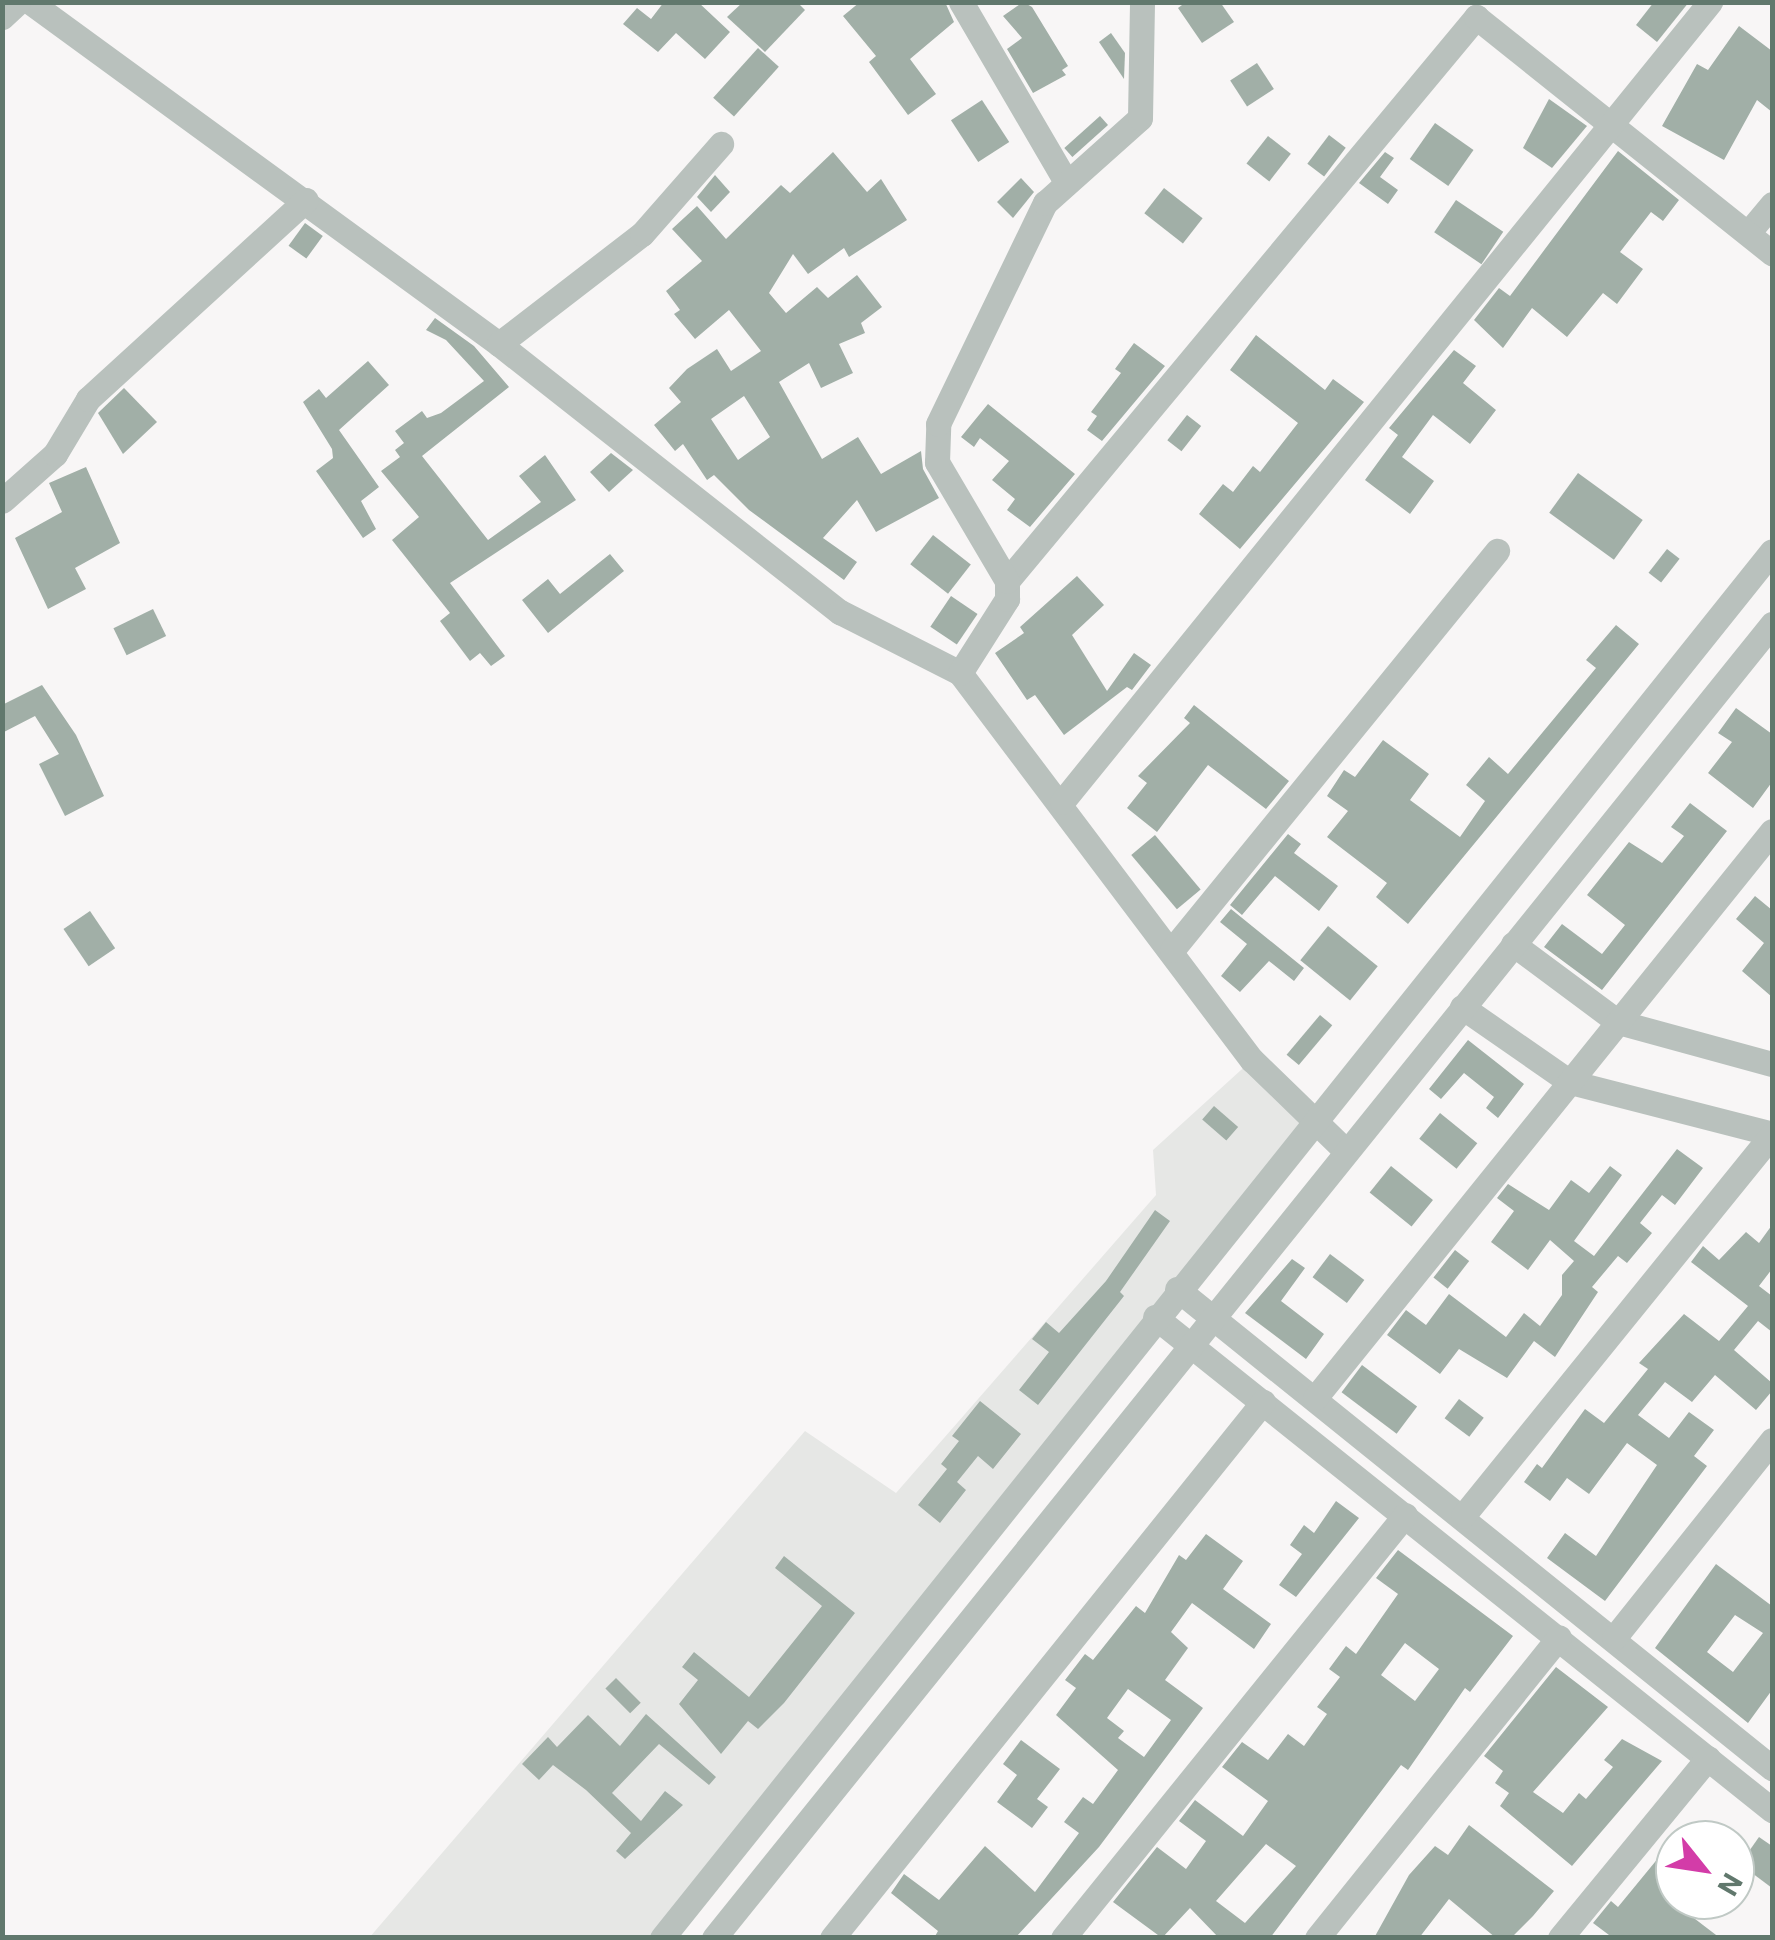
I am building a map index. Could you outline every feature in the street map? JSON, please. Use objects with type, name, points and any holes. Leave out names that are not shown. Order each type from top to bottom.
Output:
[{"type":"street","points":[[2,17],[18,2]]},
{"type":"street","points":[[30,2],[499,344],[840,612],[960,672],[1062,802],[1252,1060],[1346,1151]]},
{"type":"street","points":[[961,2],[1066,182]]},
{"type":"street","points":[[960,672],[1007,598],[1006,581],[937,462],[938,424],[1045,203],[1140,118],[1142,2]]},
{"type":"street","points":[[1062,802],[1710,2]]},
{"type":"street","points":[[1006,581],[1476,17],[1613,122],[1772,253]]},
{"type":"street","points":[[499,344],[642,234],[721,144]]},
{"type":"street","points":[[2,501],[55,454],[88,398],[306,200]]},
{"type":"street","points":[[1748,234],[1772,204]]},
{"type":"street","points":[[1172,950],[1497,551]]},
{"type":"street","points":[[662,1938],[1177,1289],[1772,551]]},
{"type":"street","points":[[714,1938],[1772,624]]},
{"type":"street","points":[[1316,1398],[1772,831]]},
{"type":"street","points":[[1513,944],[1618,1022],[1772,1064]]},
{"type":"street","points":[[1462,1007],[1570,1082],[1772,1134],[1462,1516]]},
{"type":"street","points":[[1177,1289],[1770,1762]]},
{"type":"street","points":[[1155,1317],[1772,1810]]},
{"type":"street","points":[[832,1938],[1263,1402]]},
{"type":"street","points":[[1614,1638],[1772,1440]]},
{"type":"street","points":[[1063,1938],[1405,1514]]},
{"type":"street","points":[[1316,1938],[1559,1637]]},
{"type":"street","points":[[1560,1938],[1708,1758]]},
{"type":"shaded area","points":[[1252,1060],[1312,1121],[662,1937],[369,1938],[805,1431],[896,1493],[1156,1195],[1153,1150]]},
{"type":"building","points":[[664,2],[698,2],[730,32],[705,59],[676,33],[658,52],[623,24],[637,8],[651,19]]},
{"type":"building","points":[[743,2],[797,2],[805,10],[765,52],[727,17]]},
{"type":"building","points":[[860,2],[945,2],[954,22],[910,59],[936,94],[908,115],[869,62],[876,56],[843,16]]},
{"type":"building","points":[[1023,2],[1032,7],[1068,66],[1062,70],[1066,75],[1033,93],[1007,49],[1022,38],[1003,16]]},
{"type":"building","points":[[1186,2],[1220,2],[1234,22],[1202,43],[1178,8]]},
{"type":"building","points":[[1654,2],[1689,2],[1657,42],[1636,25]]},
{"type":"building","points":[[1739,26],[1772,51],[1772,112],[1757,100],[1724,160],[1662,126],[1697,64],[1708,70]]},
{"type":"building","points":[[1111,33],[1125,53],[1124,79],[1099,42]]},
{"type":"building","points":[[758,48],[779,67],[734,117],[713,98]]},
{"type":"building","points":[[1257,63],[1274,89],[1247,106],[1230,80]]},
{"type":"building","points":[[1549,99],[1587,126],[1552,168],[1523,148]]},
{"type":"building","points":[[982,100],[1009,142],[978,162],[951,120]]},
{"type":"building","points":[[1100,116],[1108,125],[1072,157],[1064,148]]},
{"type":"building","points":[[1435,123],[1474,150],[1448,186],[1410,159]]},
{"type":"building","points":[[1329,135],[1346,148],[1324,176],[1307,164]]},
{"type":"building","points":[[1268,136],[1291,154],[1269,181],[1246,164]]},
{"type":"building","points":[[1618,151],[1679,200],[1663,221],[1651,212],[1620,252],[1643,269],[1617,304],[1603,293],[1567,337],[1532,308],[1503,348],[1474,320],[1499,288],[1510,296]]},
{"type":"building","points":[[833,152],[867,192],[881,179],[907,220],[849,257],[844,248],[808,274],[793,254],[769,293],[786,313],[817,287],[828,298],[857,275],[882,307],[861,323],[865,333],[839,344],[853,373],[821,388],[809,363],[779,382],[822,459],[858,437],[881,474],[921,451],[923,469],[939,498],[876,532],[857,500],[823,538],[857,562],[844,580],[749,510],[714,475],[707,480],[683,444],[675,451],[654,425],[681,402],[669,388],[687,369],[717,349],[731,371],[761,351],[729,310],[695,339],[674,314],[680,310],[666,291],[702,261],[672,229],[697,206],[726,239],[781,185],[790,193]],"holes":[[[744,396],[770,437],[738,460],[711,419]]]},
{"type":"building","points":[[1385,152],[1394,158],[1380,177],[1398,190],[1388,204],[1359,183]]},
{"type":"building","points":[[715,175],[730,192],[711,212],[697,197]]},
{"type":"building","points":[[1021,178],[1034,192],[1013,218],[997,202]]},
{"type":"building","points":[[1164,188],[1203,218],[1183,243],[1144,213]]},
{"type":"building","points":[[1456,200],[1503,232],[1481,264],[1434,232]]},
{"type":"building","points":[[305,223],[323,236],[306,259],[289,246]]},
{"type":"building","points":[[435,318],[474,346],[509,387],[422,456],[488,540],[541,502],[519,476],[545,455],[576,500],[450,583],[505,656],[491,666],[480,653],[470,661],[440,621],[450,613],[392,540],[419,517],[381,471],[400,457],[395,450],[404,443],[395,431],[422,411],[427,418],[441,413],[484,381],[446,340],[426,330]]},
{"type":"building","points":[[1256,335],[1325,390],[1333,379],[1364,402],[1240,549],[1199,514],[1223,484],[1233,492],[1253,466],[1260,472],[1298,423],[1230,370]]},
{"type":"building","points":[[1134,343],[1165,366],[1102,441],[1087,430],[1097,416],[1091,412],[1121,373],[1115,369]]},
{"type":"building","points":[[1454,350],[1476,366],[1463,383],[1496,410],[1470,444],[1433,415],[1402,457],[1434,481],[1410,514],[1365,480],[1398,435],[1389,428]]},
{"type":"building","points":[[368,361],[389,385],[339,430],[379,487],[361,501],[376,529],[363,538],[316,471],[333,458],[332,449],[303,402],[319,389],[326,398]]},
{"type":"building","points":[[124,388],[157,422],[123,454],[98,413]]},
{"type":"building","points":[[988,404],[1075,474],[1030,527],[1007,510],[1015,499],[992,480],[1009,461],[980,438],[974,447],[961,437]]},
{"type":"building","points":[[1187,415],[1201,426],[1181,451],[1167,440]]},
{"type":"building","points":[[611,453],[633,470],[609,492],[590,472]]},
{"type":"building","points":[[86,467],[120,543],[75,568],[86,589],[48,609],[15,538],[62,512],[49,483]]},
{"type":"building","points":[[1578,473],[1643,520],[1614,560],[1549,513]]},
{"type":"building","points":[[933,535],[971,565],[948,594],[910,564]]},
{"type":"building","points":[[1667,549],[1680,559],[1661,582],[1649,573]]},
{"type":"building","points":[[610,554],[624,571],[548,633],[522,600],[548,579],[560,594]]},
{"type":"building","points":[[1077,576],[1104,605],[1072,635],[1107,691],[1134,653],[1151,665],[1132,690],[1127,687],[1064,735],[1035,695],[1027,700],[995,653],[1024,633],[1020,627]]},
{"type":"building","points":[[951,596],[978,614],[957,645],[930,627]]},
{"type":"building","points":[[153,609],[166,636],[127,655],[113,628]]},
{"type":"building","points":[[1616,625],[1639,644],[1408,924],[1376,897],[1387,883],[1327,837],[1348,811],[1327,796],[1344,770],[1355,777],[1383,740],[1429,774],[1410,800],[1460,837],[1485,801],[1466,785],[1489,757],[1508,774],[1596,668],[1586,660]]},
{"type":"building","points":[[42,685],[76,735],[104,796],[65,816],[39,764],[59,754],[35,716],[2,733],[2,705]]},
{"type":"building","points":[[1194,705],[1289,781],[1266,809],[1208,765],[1157,832],[1127,808],[1147,783],[1138,776],[1190,723],[1184,718]]},
{"type":"building","points":[[1736,708],[1772,734],[1772,782],[1753,808],[1708,773],[1732,742],[1718,733]]},
{"type":"building","points":[[1690,803],[1727,831],[1602,990],[1544,947],[1562,924],[1602,954],[1625,925],[1587,895],[1629,842],[1662,863],[1684,836],[1671,827]]},
{"type":"building","points":[[1288,834],[1301,844],[1294,853],[1338,886],[1319,911],[1275,876],[1242,915],[1230,905]]},
{"type":"building","points":[[1155,835],[1201,889],[1177,909],[1131,855]]},
{"type":"building","points":[[1755,896],[1772,910],[1772,997],[1742,971],[1764,943],[1736,919]]},
{"type":"building","points":[[1231,909],[1304,968],[1294,981],[1269,961],[1240,992],[1221,976],[1247,944],[1220,922]]},
{"type":"building","points":[[90,911],[115,948],[89,966],[63,929]]},
{"type":"building","points":[[1328,926],[1378,966],[1350,1000],[1300,960]]},
{"type":"building","points":[[1320,1015],[1332,1025],[1299,1065],[1287,1055]]},
{"type":"building","points":[[1468,1040],[1524,1084],[1498,1118],[1486,1108],[1494,1097],[1464,1073],[1441,1099],[1429,1089]]},
{"type":"building","points":[[1214,1106],[1238,1127],[1226,1141],[1202,1120]]},
{"type":"building","points":[[1440,1113],[1477,1143],[1457,1169],[1419,1139]]},
{"type":"building","points":[[1677,1149],[1703,1168],[1675,1205],[1662,1195],[1640,1223],[1652,1233],[1627,1263],[1618,1256],[1592,1287],[1598,1292],[1555,1357],[1534,1341],[1507,1378],[1459,1349],[1440,1374],[1387,1335],[1406,1310],[1426,1325],[1449,1294],[1506,1337],[1524,1313],[1540,1326],[1562,1295],[1562,1275],[1574,1261],[1550,1240],[1528,1270],[1491,1242],[1514,1211],[1497,1198],[1508,1184],[1549,1210],[1571,1180],[1589,1193],[1610,1166],[1622,1175],[1574,1241],[1594,1256]]},
{"type":"building","points":[[1391,1166],[1433,1200],[1412,1226],[1370,1192]]},
{"type":"building","points":[[1155,1210],[1170,1221],[1120,1292],[1124,1296],[1038,1405],[1019,1390],[1049,1352],[1032,1339],[1046,1322],[1059,1333],[1106,1281]]},
{"type":"building","points":[[1772,1225],[1772,1269],[1759,1286],[1772,1296],[1772,1332],[1758,1321],[1734,1350],[1772,1383],[1772,1391],[1756,1410],[1715,1375],[1692,1402],[1665,1382],[1638,1415],[1669,1438],[1689,1412],[1714,1430],[1694,1456],[1707,1466],[1605,1601],[1547,1558],[1565,1533],[1596,1556],[1657,1465],[1627,1443],[1589,1494],[1567,1478],[1550,1501],[1524,1482],[1537,1464],[1542,1468],[1585,1409],[1604,1423],[1648,1369],[1639,1363],[1684,1314],[1719,1341],[1748,1306],[1691,1262],[1703,1246],[1719,1260],[1746,1232],[1759,1243]]},
{"type":"building","points":[[1455,1250],[1469,1261],[1448,1289],[1433,1278]]},
{"type":"building","points":[[1330,1254],[1364,1280],[1347,1303],[1313,1277]]},
{"type":"building","points":[[1292,1259],[1305,1268],[1281,1301],[1324,1334],[1306,1359],[1245,1313]]},
{"type":"building","points":[[1362,1365],[1417,1407],[1397,1434],[1342,1392]]},
{"type":"building","points":[[1459,1399],[1484,1418],[1469,1437],[1445,1418]]},
{"type":"building","points":[[980,1401],[1021,1434],[993,1469],[978,1456],[957,1482],[966,1490],[940,1523],[918,1505],[947,1469],[941,1464],[959,1441],[952,1436]]},
{"type":"building","points":[[1336,1501],[1359,1518],[1296,1597],[1279,1585],[1302,1554],[1290,1545],[1304,1525],[1314,1533]]},
{"type":"building","points":[[1206,1534],[1243,1561],[1223,1589],[1271,1624],[1254,1649],[1192,1603],[1171,1632],[1188,1648],[1165,1680],[1203,1708],[1099,1847],[1015,1938],[934,1938],[938,1931],[891,1893],[904,1874],[939,1900],[985,1846],[1035,1892],[1079,1833],[1064,1822],[1083,1797],[1093,1804],[1118,1770],[1056,1715],[1076,1688],[1065,1680],[1085,1654],[1093,1660],[1136,1606],[1145,1613],[1179,1555],[1186,1560]],"holes":[[[1128,1689],[1171,1720],[1144,1757],[1118,1738],[1124,1731],[1107,1718]]]},
{"type":"building","points":[[1398,1550],[1513,1636],[1470,1692],[1465,1688],[1408,1770],[1401,1765],[1270,1938],[1219,1938],[1190,1908],[1162,1938],[1113,1902],[1157,1847],[1186,1869],[1206,1841],[1179,1821],[1195,1800],[1243,1836],[1268,1801],[1222,1767],[1242,1742],[1268,1760],[1288,1734],[1304,1746],[1327,1714],[1317,1707],[1340,1677],[1329,1669],[1346,1646],[1356,1654],[1398,1594],[1376,1578]],"holes":[[[1405,1643],[1439,1669],[1415,1701],[1381,1675]],[[1266,1844],[1296,1866],[1245,1923],[1216,1901]]]},
{"type":"building","points":[[784,1556],[855,1613],[784,1703],[758,1729],[748,1721],[721,1754],[679,1704],[698,1680],[682,1667],[694,1652],[749,1697],[822,1606],[775,1568]]},
{"type":"building","points":[[1716,1564],[1772,1606],[1772,1690],[1748,1723],[1655,1648]],"holes":[[[1735,1615],[1763,1633],[1733,1672],[1707,1652]]]},
{"type":"building","points":[[1556,1667],[1608,1707],[1533,1792],[1563,1813],[1579,1793],[1586,1799],[1613,1767],[1604,1760],[1622,1739],[1662,1761],[1572,1866],[1500,1806],[1509,1793],[1495,1783],[1503,1771],[1484,1756]]},
{"type":"building","points":[[616,1678],[641,1703],[630,1713],[605,1689]]},
{"type":"building","points":[[646,1714],[716,1777],[709,1785],[659,1744],[612,1793],[641,1821],[665,1791],[683,1805],[625,1859],[616,1851],[631,1833],[586,1790],[553,1765],[539,1780],[522,1764],[548,1737],[557,1747],[588,1715],[620,1746]]},
{"type":"building","points":[[1021,1740],[1060,1769],[1037,1799],[1048,1807],[1032,1828],[997,1802],[1017,1775],[1003,1764]]},
{"type":"building","points":[[1469,1825],[1554,1891],[1511,1938],[1496,1938],[1449,1899],[1419,1938],[1374,1938],[1409,1875],[1435,1846],[1448,1855]]},
{"type":"building","points":[[1759,1837],[1772,1846],[1772,1888],[1755,1875],[1755,1843]]},
{"type":"building","points":[[1655,1862],[1655,1920],[1696,1920],[1720,1938],[1613,1938],[1593,1923],[1611,1901],[1618,1907]]}]
